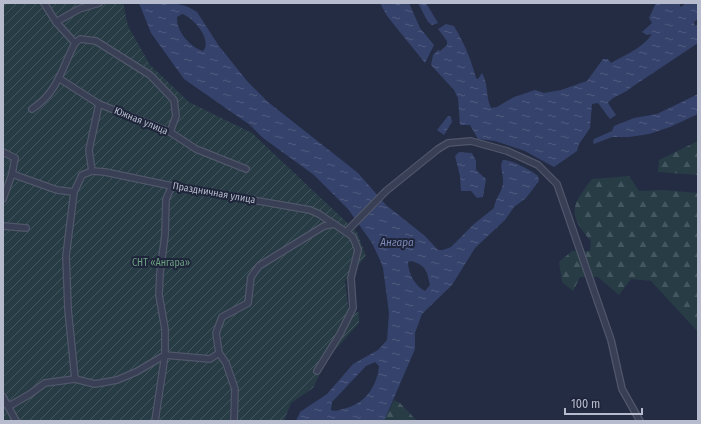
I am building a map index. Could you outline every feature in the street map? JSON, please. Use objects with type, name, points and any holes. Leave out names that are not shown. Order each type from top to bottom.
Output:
[{"type":"street","points":[[44,3],[56,22],[75,44]]},
{"type":"street","points":[[56,22],[79,9],[100,3]]},
{"type":"street","points":[[32,109],[43,101],[60,79],[63,66],[75,44],[80,39],[96,41],[150,75],[174,100],[176,116],[170,132]]},
{"type":"street","name":"Южная улица","points":[[60,79],[99,104],[170,132],[196,149],[246,170]]},
{"type":"street","points":[[75,379],[68,309],[66,256],[74,192],[82,175],[92,171],[90,150],[99,104]]},
{"type":"street","points":[[317,371],[347,322],[353,308],[351,278],[358,250],[353,237],[348,230],[386,192],[438,149],[448,143],[471,141],[507,151],[538,165],[558,184],[611,340],[622,389],[640,421]]},
{"type":"street","points":[[3,152],[14,158],[12,174],[3,199]]},
{"type":"street","name":"Праздничная улица","points":[[92,171],[105,172],[172,186],[310,210],[334,224],[348,230]]},
{"type":"street","points":[[12,174],[57,190],[74,192]]},
{"type":"street","points":[[155,421],[165,355],[165,329],[159,295],[165,235],[166,198],[172,186]]},
{"type":"street","points":[[228,421],[234,419],[235,389],[226,363],[219,353],[216,333],[222,317],[248,303],[252,277],[259,266],[314,231],[334,224]]},
{"type":"street","points":[[3,226],[26,228]]},
{"type":"street","points":[[5,405],[30,394],[45,383],[75,379],[95,384],[117,380],[136,372],[165,355],[210,359],[219,353]]},
{"type":"street","points":[[3,397],[5,405],[16,421]]},
{"type":"green space","name":"СНТ «Ангара»","points":[[3,3],[123,3],[128,26],[150,65],[189,102],[252,133],[357,232],[366,256],[345,281],[349,314],[359,312],[359,323],[327,359],[313,388],[291,403],[284,421],[3,421]]},
{"type":"green space","points":[[698,141],[698,175],[658,172],[659,160]]},
{"type":"green space","points":[[629,176],[639,191],[664,190],[698,193],[698,332],[651,281],[631,279],[619,295],[598,277],[580,277],[573,291],[562,282],[559,262],[572,251],[590,251],[591,241],[583,232],[575,217],[576,203],[585,188],[592,179]]},
{"type":"green space","points":[[394,400],[400,403],[417,421],[384,421]]},
{"type":"water","name":"Ангара","points":[[139,3],[177,4],[191,8],[197,12],[219,46],[247,81],[268,102],[358,173],[386,205],[425,236],[438,250],[451,247],[474,224],[494,208],[503,184],[501,167],[503,160],[516,163],[538,176],[539,181],[526,198],[514,207],[505,220],[475,248],[452,285],[422,314],[415,333],[415,349],[384,421],[296,421],[300,412],[327,394],[353,364],[378,350],[387,340],[389,313],[383,268],[372,243],[348,209],[314,175],[263,138],[250,125],[184,79],[151,33]],"holes":[[[182,14],[196,24],[204,35],[205,46],[203,51],[193,46],[181,33],[177,22],[177,17]],[[411,261],[420,264],[425,269],[430,285],[425,291],[421,289],[413,279],[409,270],[408,262]],[[375,362],[379,366],[378,374],[368,394],[357,404],[337,411],[331,410],[332,402],[366,366]]]},
{"type":"water","points":[[380,3],[409,3],[420,28],[434,45],[425,63],[387,16]]},
{"type":"water","points":[[418,3],[426,3],[438,23],[432,25],[428,22]]},
{"type":"water","points":[[656,3],[680,3],[680,7],[688,3],[698,3],[698,19],[694,22],[695,26],[698,25],[698,43],[629,90],[610,100],[608,103],[616,115],[610,119],[598,103],[592,104],[590,128],[579,144],[577,151],[554,167],[525,151],[495,141],[478,139],[470,125],[460,125],[458,98],[454,90],[431,65],[433,55],[447,45],[447,41],[438,29],[446,24],[454,26],[458,32],[476,78],[478,79],[482,73],[486,82],[488,99],[491,108],[497,107],[514,97],[535,90],[544,93],[561,90],[587,81],[603,59],[608,59],[611,63],[644,43],[652,34],[647,35],[642,32],[652,23],[649,18]]},
{"type":"water","points":[[698,94],[698,114],[670,127],[649,134],[629,137],[612,137],[594,144],[593,142],[594,139],[612,131],[614,126],[634,118],[657,114]]},
{"type":"water","points":[[448,116],[451,117],[452,122],[444,135],[437,130]]},
{"type":"water","points":[[459,152],[472,153],[476,161],[476,170],[486,179],[483,197],[477,198],[471,191],[461,191],[460,176],[455,156]]}]
